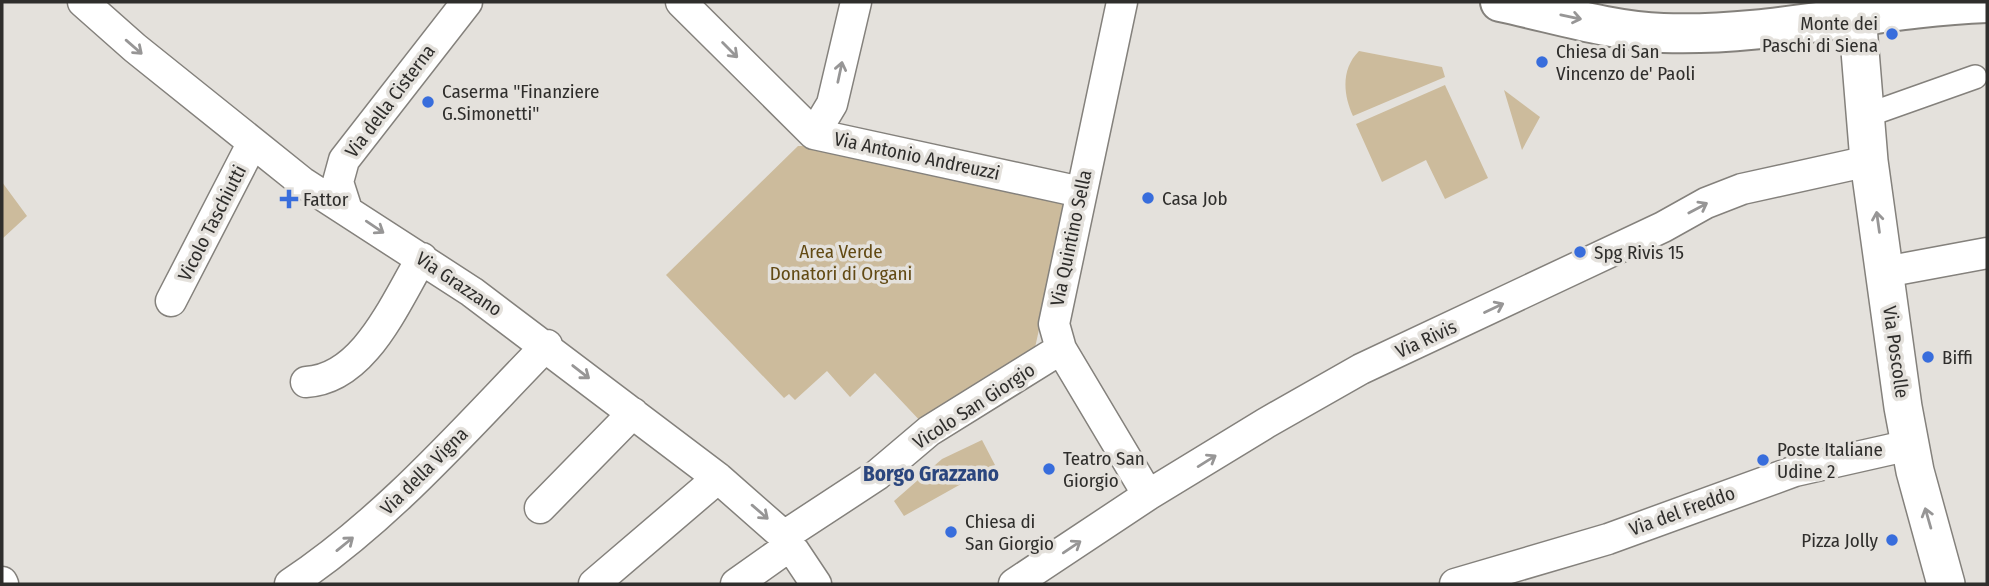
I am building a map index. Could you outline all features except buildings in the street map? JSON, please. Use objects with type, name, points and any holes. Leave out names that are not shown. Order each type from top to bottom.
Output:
[{"type":"main road","points":[[1500,2],[1619,28],[1660,33],[1757,31],[1856,6],[1987,3]]},
{"type":"street","name":"Via Grazzano","points":[[83,2],[252,144],[302,181],[346,207],[547,345],[718,478],[787,540],[816,584]]},
{"type":"street","name":"Via della Cisterna","points":[[346,207],[339,194],[338,182],[344,160],[467,2]]},
{"type":"street","name":"Via Antonio Andreuzzi","points":[[681,2],[814,134],[1081,192]]},
{"type":"street","points":[[814,134],[832,104],[856,2]]},
{"type":"street","name":"Via Quintino Sella","points":[[1122,2],[1054,324],[1061,349],[1148,495]]},
{"type":"street","name":"Via Poscolle","points":[[1856,6],[1869,161],[1910,445],[1946,584]]},
{"type":"street","points":[[1865,116],[1976,77]]},
{"type":"street","name":"Vicolo Taschiutti","points":[[172,301],[252,144]]},
{"type":"street","name":"Via Rivis","points":[[1014,584],[1148,495],[1361,369],[1640,238],[1706,203],[1770,181],[1869,161]]},
{"type":"street","points":[[1885,272],[1987,253]]},
{"type":"street","points":[[306,382],[326,381],[346,368],[371,341],[422,258]]},
{"type":"street","name":"Via della Vigna","points":[[290,584],[321,564],[385,511],[547,345]]},
{"type":"street","name":"Vicolo San Giorgio","points":[[736,584],[787,540],[877,475],[929,431],[1061,349]]},
{"type":"street","points":[[540,508],[633,413]]},
{"type":"street","name":"Via del Freddo","points":[[1455,584],[1608,539],[1795,471],[1910,445]]},
{"type":"street","points":[[594,584],[718,478]]},
{"type":"green space","points":[[1359,51],[1442,67],[1445,77],[1353,116],[1347,99],[1346,82],[1349,66]]},
{"type":"green space","points":[[1445,85],[1488,178],[1445,199],[1426,160],[1382,182],[1356,124]]},
{"type":"green space","points":[[1504,90],[1540,117],[1522,150]]},
{"type":"green space","name":"Area Verde Donatori di Organi","points":[[798,146],[822,146],[1067,201],[1033,357],[924,425],[875,373],[850,397],[827,371],[795,400],[789,394],[784,398],[666,275]]},
{"type":"green space","points":[[2,182],[27,216],[2,239]]},
{"type":"green space","points":[[982,440],[995,465],[904,516],[894,501],[942,459]]},
{"type":"place","name":"Monte dei Paschi di Siena","points":[[1892,34]]},
{"type":"place","name":"Chiesa di San Vincenzo de' Paoli","points":[[1542,62]]},
{"type":"place","name":"Caserma \"Finanziere G.Simonetti\"","points":[[428,102]]},
{"type":"place","name":"Casa Job","points":[[1148,198]]},
{"type":"place","name":"Fattor","points":[[289,199]]},
{"type":"place","name":"Spg Rivis 15","points":[[1580,252]]},
{"type":"place","name":"Biffi","points":[[1928,357]]},
{"type":"place","name":"Poste Italiane Udine 2","points":[[1763,460]]},
{"type":"place","name":"Teatro San Giorgio","points":[[1049,469]]},
{"type":"place","name":"Chiesa di San Giorgio","points":[[951,532]]},
{"type":"place","name":"Pizza Jolly","points":[[1892,540]]},
{"type":"district","name":"Borgo Grazzano","points":[[931,474]]}]
